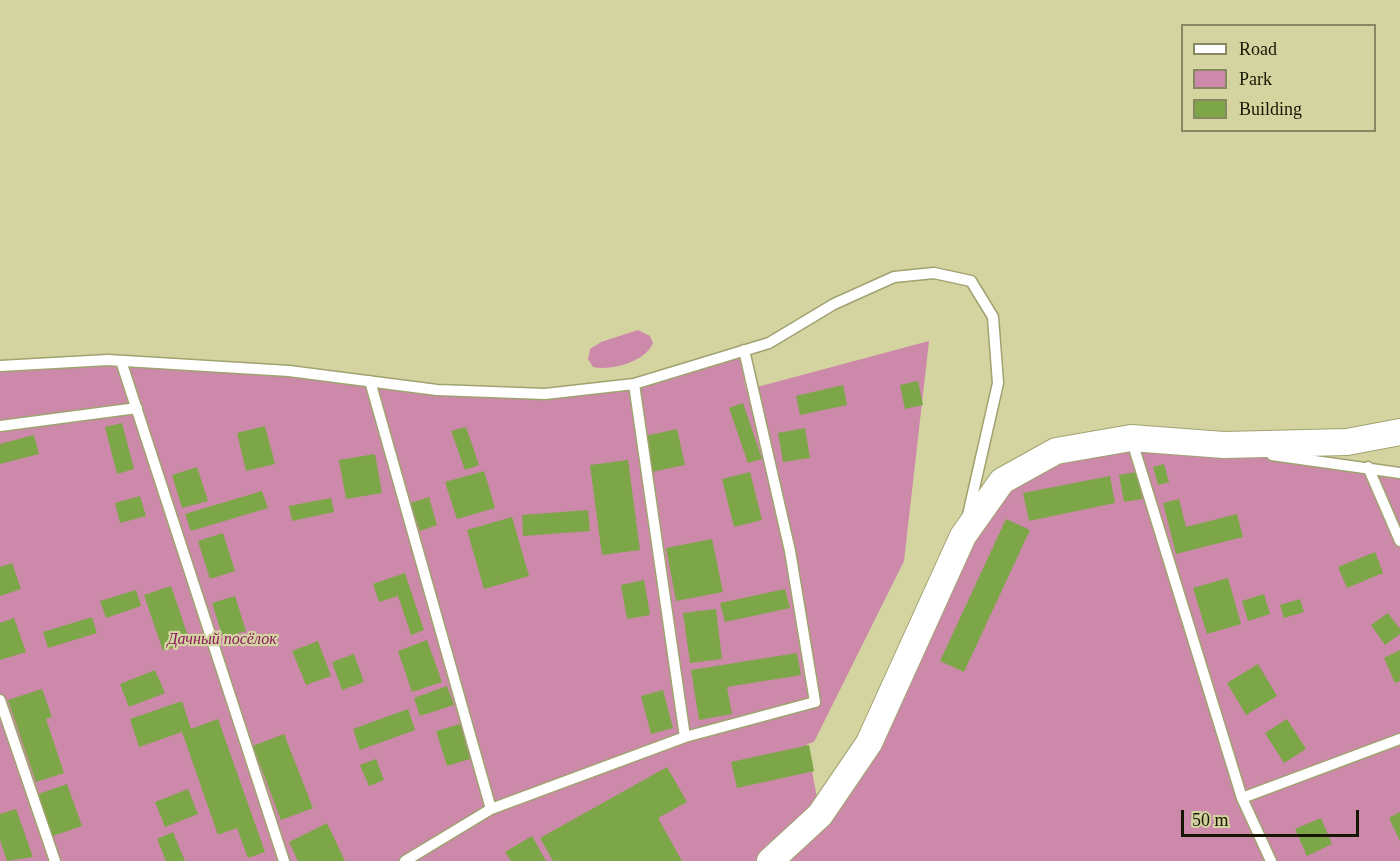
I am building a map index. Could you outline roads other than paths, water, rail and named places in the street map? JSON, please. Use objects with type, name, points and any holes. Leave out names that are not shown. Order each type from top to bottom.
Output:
[{"type":"street","points":[[771,861],[820,815],[869,743],[963,536],[1002,481],[1056,451],[1131,438],[1224,446],[1347,442],[1400,432]]},
{"type":"lane","points":[[0,366],[121,361],[289,371],[437,390],[545,394],[634,384],[769,343],[834,304],[894,277],[934,273],[971,281],[993,317],[998,383],[963,536]]},
{"type":"lane","points":[[405,861],[492,809],[685,737],[815,702],[790,551],[744,350]]},
{"type":"lane","points":[[121,361],[284,861]]},
{"type":"lane","points":[[370,381],[492,809]]},
{"type":"lane","points":[[634,384],[685,737]]},
{"type":"lane","points":[[0,426],[136,408]]},
{"type":"lane","points":[[1271,861],[1242,798],[1131,438],[1368,466],[1400,473]]},
{"type":"lane","points":[[1368,466],[1400,541]]},
{"type":"lane","points":[[0,700],[55,861]]},
{"type":"lane","points":[[1242,798],[1400,739]]},
{"type":"park label","name":"Дачный посёлок","points":[[222,640]]}]
